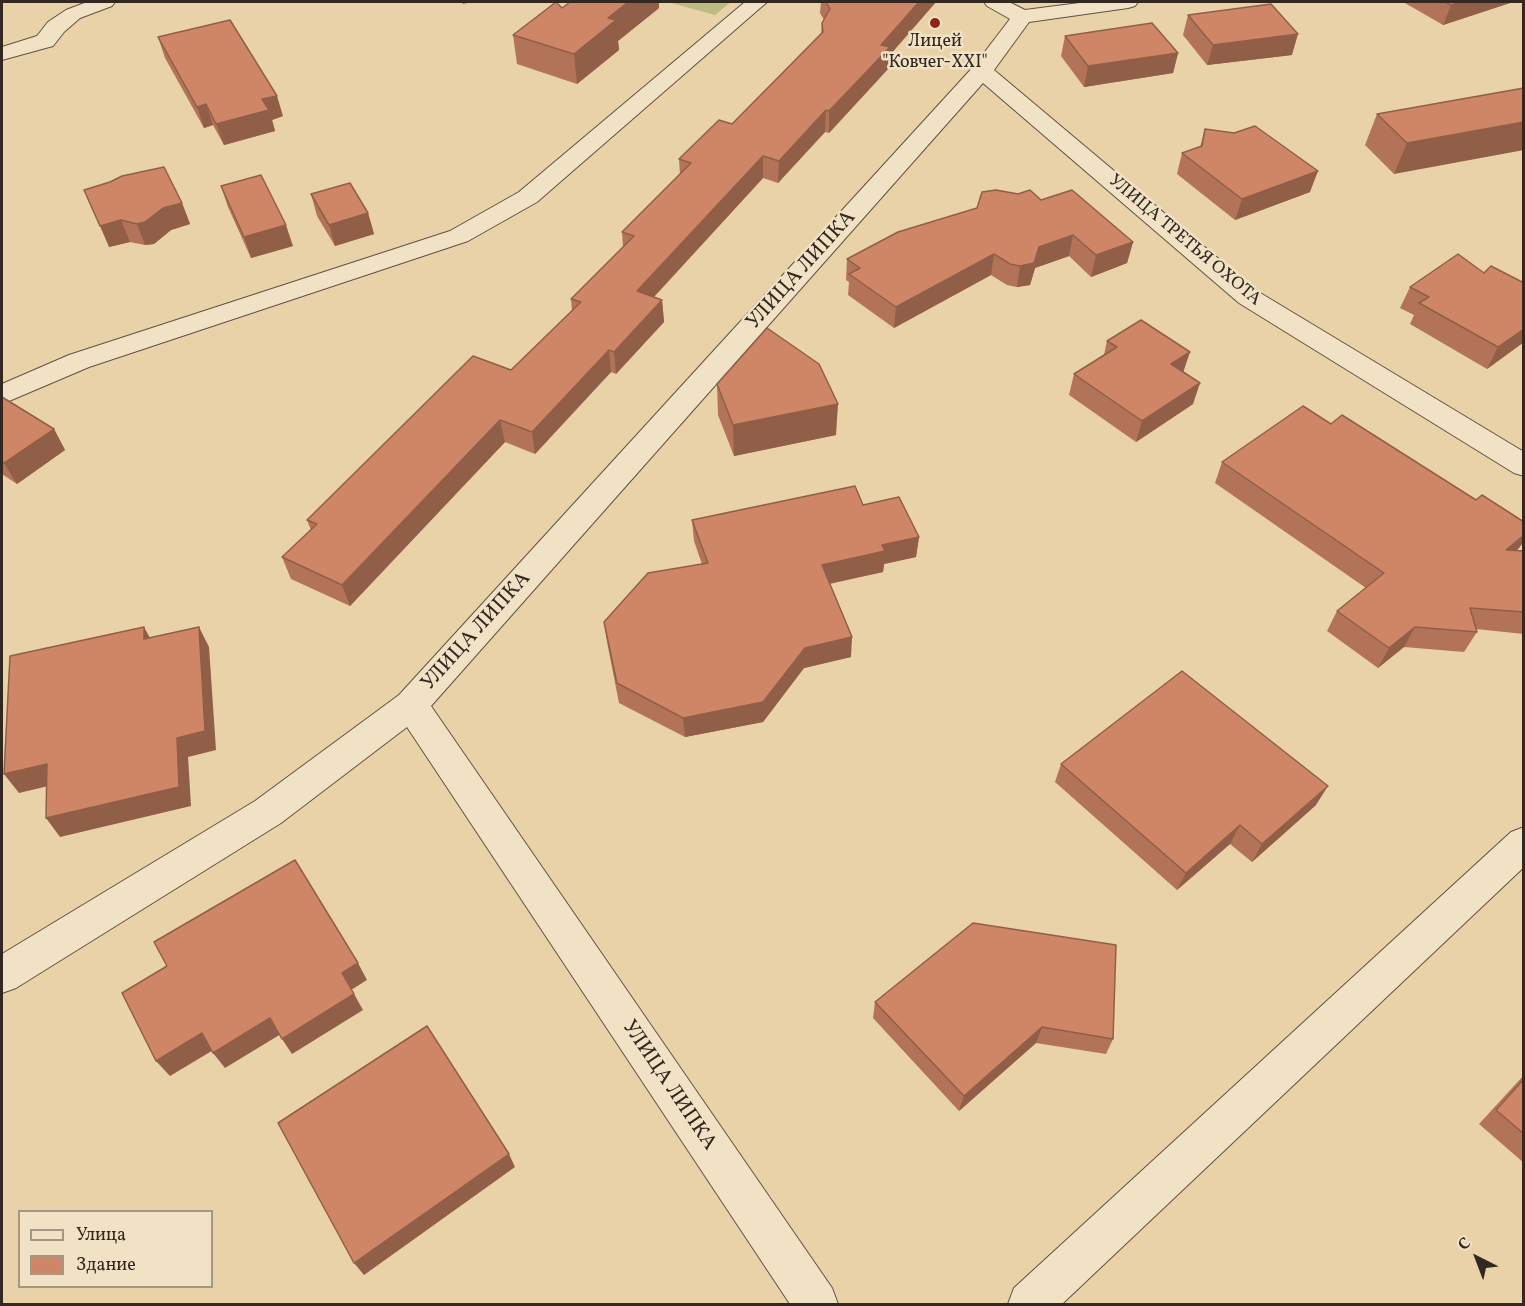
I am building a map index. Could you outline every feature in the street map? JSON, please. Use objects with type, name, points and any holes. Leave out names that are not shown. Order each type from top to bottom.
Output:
[{"type":"street","points":[[2,54],[45,41],[56,27],[73,14],[105,2]]},
{"type":"street","points":[[2,394],[79,362],[459,236],[528,197],[757,2]]},
{"type":"street","points":[[994,2],[1022,17],[1128,2]]},
{"type":"street","name":"УЛИЦА ЛИПКА","points":[[816,1305],[411,705],[982,71],[1022,17]]},
{"type":"street","name":"УЛИЦА ТРЕТЬЯ ОХОТА","points":[[982,71],[1248,297],[1524,466]]},
{"type":"street","points":[[2,975],[268,812],[411,705]]},
{"type":"street","points":[[1029,1305],[1524,843]]},
{"type":"green space","points":[[668,2],[731,2],[715,15]]},
{"type":"building","points":[[556,2],[562,8],[570,2],[628,2],[608,18],[616,20],[574,54],[513,35]]},
{"type":"building","points":[[826,2],[919,2],[881,45],[890,47],[829,111],[826,110],[779,161],[763,156],[637,291],[662,300],[614,352],[609,350],[532,432],[500,420],[342,585],[282,557],[317,524],[307,520],[473,356],[511,370],[581,302],[571,299],[634,236],[622,232],[691,163],[679,159],[719,120],[732,124],[823,32],[822,23],[830,9]]},
{"type":"building","points":[[1445,2],[1461,2],[1451,5]]},
{"type":"building","points":[[1271,4],[1298,34],[1213,45],[1188,15]]},
{"type":"building","points":[[230,20],[277,96],[262,99],[269,110],[216,124],[206,104],[197,107],[158,37]]},
{"type":"building","points":[[1152,23],[1178,53],[1088,66],[1065,36]]},
{"type":"building","points":[[1524,88],[1524,122],[1407,143],[1377,114]]},
{"type":"building","points":[[1255,126],[1318,171],[1242,199],[1182,153],[1202,146],[1205,129],[1234,133]]},
{"type":"building","points":[[164,167],[182,203],[163,208],[145,222],[137,224],[121,220],[100,226],[84,190],[122,176]]},
{"type":"building","points":[[261,175],[286,225],[244,237],[221,186]]},
{"type":"building","points":[[350,183],[368,213],[329,225],[311,194]]},
{"type":"building","points":[[996,190],[1018,194],[1030,190],[1041,200],[1072,190],[1133,242],[1096,255],[1073,235],[1039,247],[1034,263],[1020,266],[1010,264],[994,254],[896,307],[849,274],[860,268],[847,259],[898,232],[977,208],[982,192]]},
{"type":"building","points":[[1458,254],[1484,273],[1491,266],[1524,283],[1524,329],[1498,347],[1419,303],[1429,297],[1410,287]]},
{"type":"building","points":[[1141,320],[1190,352],[1171,364],[1200,383],[1142,421],[1074,374],[1117,347],[1107,341]]},
{"type":"building","points":[[767,328],[819,364],[838,404],[733,425],[717,384]]},
{"type":"building","points":[[2,397],[54,429],[4,463],[2,461]]},
{"type":"building","points":[[1303,406],[1331,424],[1342,415],[1476,500],[1482,495],[1524,522],[1524,535],[1506,550],[1524,551],[1524,612],[1470,608],[1477,632],[1415,627],[1389,648],[1337,611],[1384,573],[1222,462]]},
{"type":"building","points":[[855,486],[863,505],[899,497],[919,537],[882,545],[885,551],[822,565],[852,637],[805,648],[763,702],[683,718],[617,683],[604,622],[648,573],[708,563],[692,520]]},
{"type":"building","points":[[144,627],[144,639],[199,627],[205,731],[177,738],[179,787],[46,818],[47,764],[4,774],[10,656]]},
{"type":"building","points":[[1182,671],[1328,786],[1262,844],[1240,825],[1186,873],[1061,764]]},
{"type":"building","points":[[295,860],[358,963],[342,973],[354,994],[282,1039],[270,1018],[213,1053],[202,1033],[156,1061],[122,993],[167,966],[154,942]]},
{"type":"building","points":[[973,923],[1116,945],[1113,1039],[1042,1027],[964,1096],[875,1002]]},
{"type":"building","points":[[427,1026],[509,1154],[354,1263],[278,1123]]},
{"type":"building","points":[[1524,1079],[1524,1134],[1496,1110]]},
{"type":"place","name":"Лицей \"Ковчег-XXI\"","points":[[935,23]]}]
